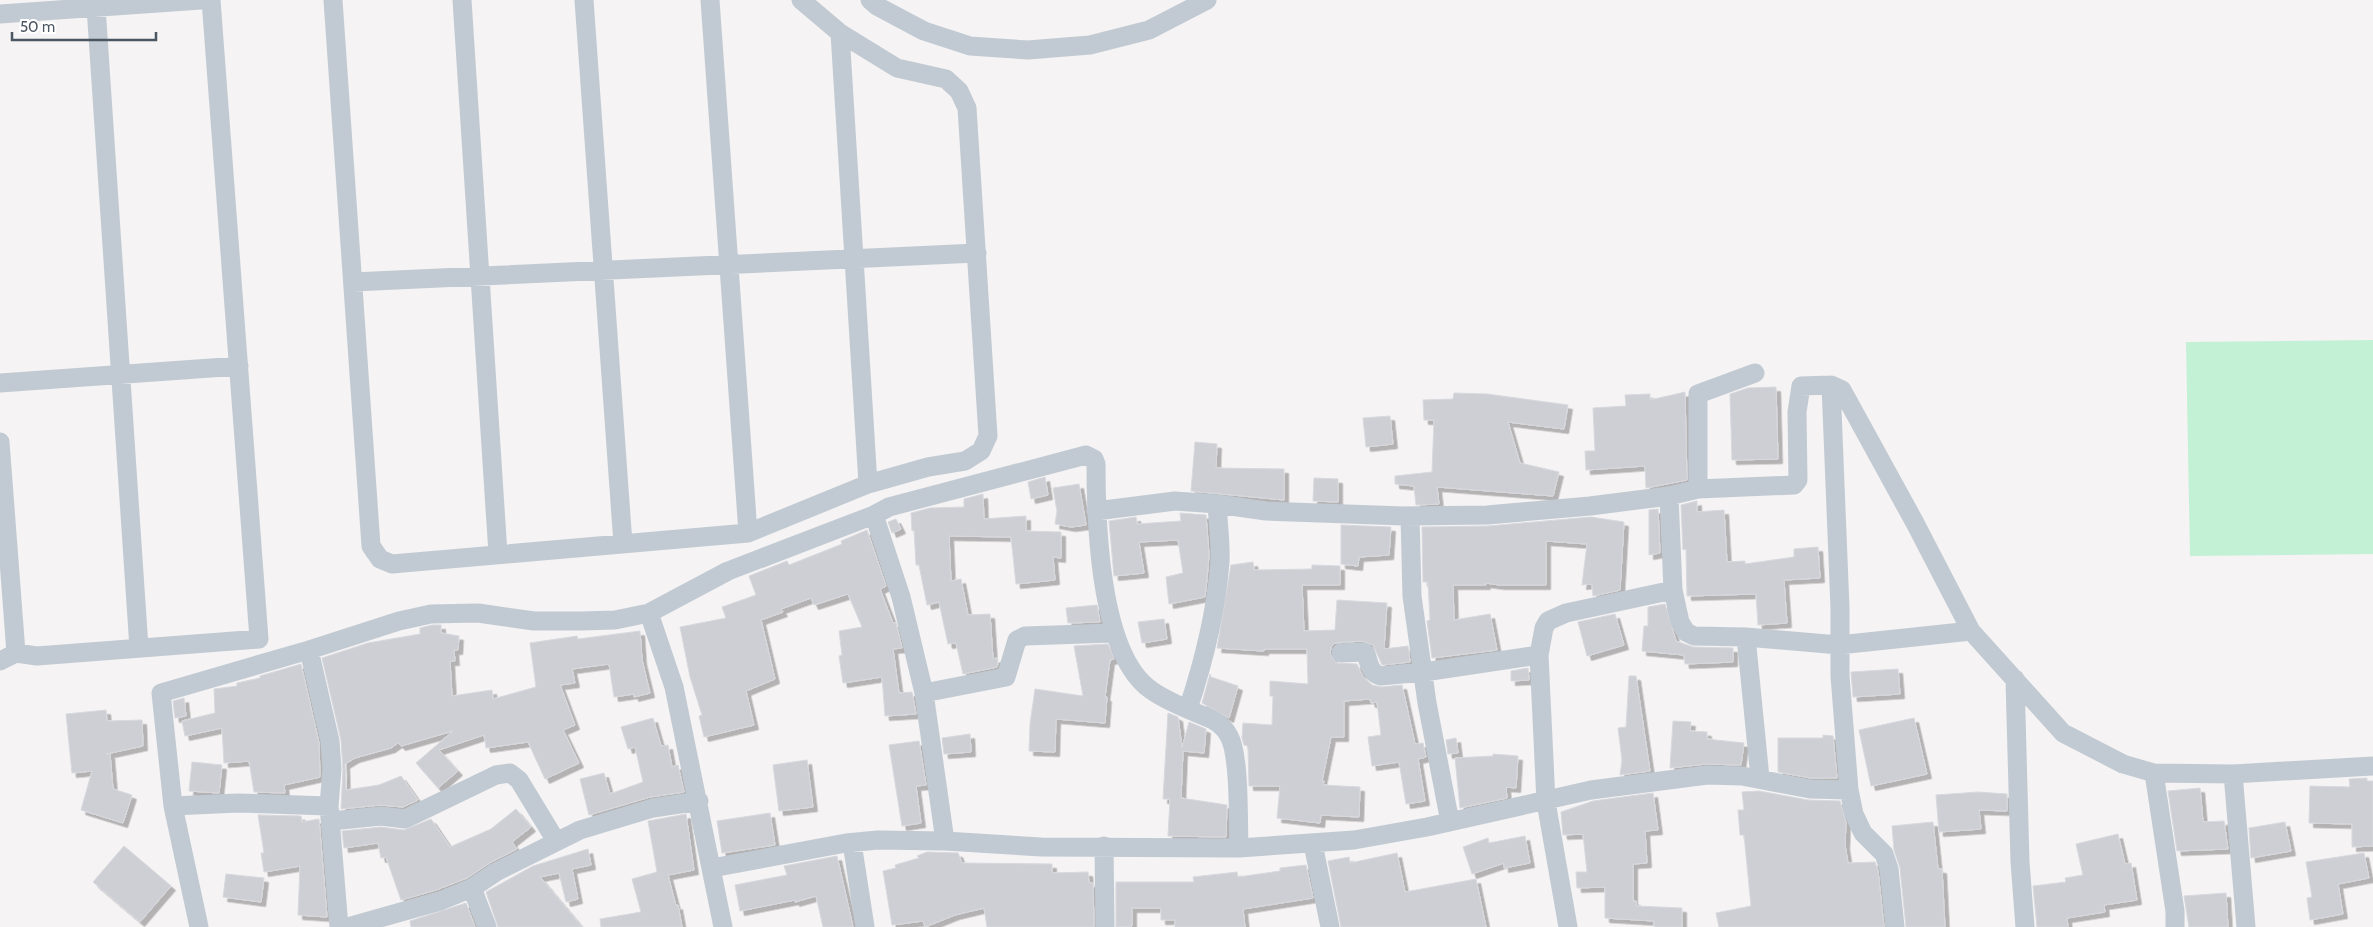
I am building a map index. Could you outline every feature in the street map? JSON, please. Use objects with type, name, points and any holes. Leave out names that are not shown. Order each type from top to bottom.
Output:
[{"type":"street","points":[[0,14],[69,4],[96,7],[201,0]]},
{"type":"street","points":[[0,442],[8,657],[259,639],[211,0]]},
{"type":"street","points":[[333,0],[371,546],[380,559],[392,564],[748,533],[868,484],[928,467],[965,461],[980,451],[988,436],[967,108],[960,91],[946,79],[897,68],[840,33],[802,0]]},
{"type":"street","points":[[462,0],[498,554]]},
{"type":"street","points":[[584,0],[623,544]]},
{"type":"street","points":[[710,0],[748,533]]},
{"type":"street","points":[[870,0],[877,6],[924,31],[970,46],[1028,50],[1090,45],[1149,30],[1207,0]]},
{"type":"street","points":[[96,7],[139,648]]},
{"type":"street","points":[[840,33],[868,484]]},
{"type":"street","points":[[353,282],[976,253]]},
{"type":"street","points":[[0,383],[239,366]]},
{"type":"street","points":[[1698,489],[1698,394],[1755,373]]},
{"type":"street","points":[[1831,385],[1840,608],[1839,645],[1849,790],[1854,814],[1864,833],[1884,854],[1888,869],[1895,927]]},
{"type":"street","points":[[1096,511],[1175,501],[1217,504],[1266,511],[1410,516],[1547,511],[1669,496],[1698,489],[1789,486],[1796,484],[1797,412],[1801,386],[1831,385],[1842,390],[1915,523],[1971,631],[2063,733],[2123,764],[2154,774],[2233,774],[2373,766]]},
{"type":"street","points":[[199,927],[173,806],[161,693],[309,650],[399,621],[431,614],[478,613],[534,621],[581,621],[615,620],[649,613],[728,571],[874,516],[888,507],[1086,455],[1094,459],[1096,464],[1096,511],[1114,633],[1136,675],[1151,690],[1222,726],[1230,737],[1235,753],[1239,848]]},
{"type":"street","points":[[1669,496],[1673,590],[1680,622],[1686,632],[1694,636],[1746,637],[1839,645],[1971,631]]},
{"type":"street","points":[[1188,709],[1201,669],[1214,605],[1220,561],[1217,504]]},
{"type":"street","points":[[874,516],[901,598],[924,693],[946,841]]},
{"type":"street","points":[[1410,516],[1412,596],[1428,703],[1450,822]]},
{"type":"street","points":[[1568,927],[1546,802],[1539,654],[1544,628],[1557,616],[1581,608],[1673,590]]},
{"type":"street","points":[[649,613],[674,687],[699,801],[723,927]]},
{"type":"street","points":[[924,693],[1006,677],[1017,640],[1025,636],[1114,633]]},
{"type":"street","points":[[1746,637],[1760,778]]},
{"type":"street","points":[[309,650],[330,741],[332,770],[330,813],[339,927]]},
{"type":"street","points":[[1341,653],[1363,652],[1366,654],[1370,668],[1380,676],[1424,672],[1539,654]]},
{"type":"street","points":[[2016,679],[2020,862],[2026,927]]},
{"type":"street","points":[[173,806],[238,803],[405,819],[496,775],[510,773],[519,780],[556,841]]},
{"type":"street","points":[[2154,774],[2175,911],[2175,927]]},
{"type":"street","points":[[2233,774],[2246,927]]},
{"type":"street","points":[[712,868],[878,840],[946,841],[1041,847],[1239,848],[1313,844],[1354,840],[1450,822],[1546,802],[1590,790],[1689,777],[1734,776],[1760,778],[1810,789],[1849,790]]},
{"type":"street","points":[[348,927],[440,901],[472,888],[496,872],[580,830],[654,808],[699,801]]},
{"type":"street","points":[[852,843],[865,927]]},
{"type":"street","points":[[1313,844],[1330,927]]},
{"type":"street","points":[[1104,846],[1106,927]]},
{"type":"street","points":[[472,888],[488,927]]},
{"type":"green space","points":[[2373,340],[2373,554],[2190,556],[2186,342]]},
{"type":"building","points":[[1776,387],[1778,459],[1732,460],[1730,394],[1748,388]]},
{"type":"building","points":[[1685,392],[1687,480],[1646,488],[1645,466],[1586,470],[1585,451],[1595,451],[1593,408],[1626,406],[1625,395],[1650,394],[1650,400]]},
{"type":"building","points":[[1454,393],[1487,394],[1568,405],[1564,429],[1508,422],[1520,463],[1559,472],[1553,496],[1437,487],[1439,504],[1416,505],[1414,486],[1395,484],[1395,476],[1432,472],[1434,420],[1424,420],[1423,400],[1453,399]]},
{"type":"building","points":[[1390,416],[1393,444],[1366,447],[1363,418]]},
{"type":"building","points":[[1195,442],[1217,444],[1216,468],[1284,469],[1284,500],[1191,491]]},
{"type":"building","points":[[1045,477],[1048,495],[1031,499],[1028,482]]},
{"type":"building","points":[[1314,478],[1338,479],[1338,502],[1313,501]]},
{"type":"building","points":[[1079,484],[1086,525],[1071,527],[1055,524],[1057,511],[1053,488]]},
{"type":"building","points":[[983,494],[984,519],[1026,516],[1026,531],[1061,532],[1061,558],[1053,557],[1055,580],[1016,584],[1011,537],[949,536],[951,581],[961,579],[968,615],[990,614],[993,659],[997,658],[998,664],[997,667],[963,674],[956,643],[948,644],[939,602],[927,605],[919,565],[916,565],[911,513],[930,508],[964,507],[964,499]]},
{"type":"building","points":[[1697,501],[1697,512],[1724,510],[1727,562],[1745,561],[1745,564],[1794,557],[1794,549],[1818,547],[1820,578],[1784,580],[1787,623],[1758,625],[1756,594],[1687,596],[1686,549],[1683,550],[1681,505]]},
{"type":"building","points":[[1658,509],[1660,553],[1649,555],[1649,510]]},
{"type":"building","points":[[1180,513],[1206,515],[1209,555],[1205,597],[1169,604],[1166,577],[1183,573],[1178,540],[1139,542],[1144,573],[1114,576],[1109,521],[1136,517],[1137,524],[1181,521]]},
{"type":"building","points":[[1591,517],[1624,522],[1620,590],[1593,596],[1592,584],[1582,585],[1587,544],[1546,541],[1546,585],[1500,585],[1485,583],[1486,585],[1453,585],[1454,620],[1490,614],[1497,650],[1432,658],[1427,621],[1430,620],[1428,582],[1423,582],[1422,527],[1488,526]]},
{"type":"building","points":[[896,519],[901,529],[892,533],[888,522]]},
{"type":"building","points":[[1341,525],[1391,527],[1389,555],[1359,557],[1358,566],[1341,564]]},
{"type":"building","points":[[867,530],[886,586],[880,589],[893,623],[896,623],[902,648],[893,649],[899,693],[912,692],[916,714],[885,716],[882,677],[843,683],[839,656],[842,655],[839,631],[862,627],[848,594],[814,605],[811,598],[781,609],[783,612],[761,620],[775,679],[746,691],[754,725],[704,737],[699,716],[702,715],[690,677],[680,627],[726,618],[722,607],[756,595],[749,576],[787,561],[789,565],[842,544],[841,541]]},
{"type":"building","points":[[1253,562],[1254,570],[1312,569],[1312,565],[1340,566],[1340,585],[1302,585],[1304,631],[1335,630],[1337,600],[1387,603],[1384,649],[1408,646],[1410,662],[1382,665],[1373,645],[1362,641],[1335,643],[1331,647],[1330,654],[1336,663],[1357,664],[1363,677],[1372,685],[1381,687],[1402,685],[1415,744],[1423,743],[1426,757],[1418,759],[1425,801],[1406,804],[1399,762],[1372,766],[1368,737],[1381,735],[1377,702],[1371,703],[1370,699],[1344,701],[1344,737],[1331,737],[1322,781],[1324,781],[1323,785],[1360,787],[1359,817],[1321,815],[1320,823],[1277,818],[1280,786],[1249,786],[1248,746],[1244,745],[1242,738],[1243,723],[1272,725],[1273,696],[1270,696],[1270,681],[1308,684],[1307,649],[1264,649],[1264,651],[1217,648],[1231,565]]},
{"type":"building","points":[[1665,604],[1676,641],[1693,647],[1733,648],[1733,662],[1685,664],[1684,655],[1642,651],[1644,626],[1648,626],[1648,607]]},
{"type":"building","points":[[1097,605],[1100,622],[1068,623],[1066,608]]},
{"type":"building","points":[[1615,614],[1624,645],[1587,656],[1578,622]]},
{"type":"building","points":[[1164,619],[1167,639],[1142,643],[1138,622]]},
{"type":"building","points":[[441,625],[441,633],[459,636],[458,650],[454,650],[455,661],[450,661],[452,696],[492,690],[493,699],[536,687],[530,643],[577,636],[578,639],[640,631],[642,660],[650,693],[634,697],[634,694],[614,697],[609,664],[572,669],[575,683],[560,685],[575,725],[563,730],[579,763],[545,779],[528,742],[486,748],[484,735],[439,750],[458,771],[438,788],[416,763],[453,731],[401,746],[398,743],[391,748],[355,758],[345,764],[346,790],[379,785],[401,776],[418,800],[403,807],[380,805],[341,809],[343,770],[341,740],[322,658],[368,643],[420,634],[420,628]]},
{"type":"building","points":[[1108,644],[1114,659],[1110,660],[1105,697],[1107,697],[1105,723],[1056,719],[1055,752],[1029,751],[1030,724],[1035,689],[1083,696],[1074,646]]},
{"type":"building","points":[[301,664],[319,743],[320,777],[284,785],[285,793],[254,792],[249,761],[224,763],[222,728],[185,736],[182,721],[215,713],[214,689],[237,686],[237,683],[260,678],[260,676]]},
{"type":"building","points":[[1528,668],[1529,680],[1511,681],[1511,671]]},
{"type":"building","points":[[1898,669],[1900,694],[1853,697],[1851,672]]},
{"type":"building","points":[[1210,674],[1211,677],[1238,686],[1229,718],[1202,703]]},
{"type":"building","points":[[1629,676],[1636,676],[1650,771],[1620,775],[1622,760],[1618,728],[1626,727]]},
{"type":"building","points":[[184,698],[186,716],[175,718],[173,701]]},
{"type":"building","points":[[106,710],[107,721],[142,720],[143,746],[106,754],[110,754],[113,789],[132,795],[123,823],[81,810],[92,771],[72,773],[66,714]]},
{"type":"building","points":[[1168,713],[1178,717],[1182,748],[1189,722],[1206,729],[1204,753],[1183,751],[1181,798],[1227,805],[1226,837],[1168,836],[1170,799],[1163,799]]},
{"type":"building","points":[[653,718],[661,746],[668,745],[672,767],[678,765],[684,792],[650,797],[589,815],[580,779],[604,773],[610,794],[643,782],[635,747],[628,749],[621,727]]},
{"type":"building","points":[[1914,718],[1927,774],[1871,786],[1859,730]]},
{"type":"building","points":[[1673,721],[1691,722],[1690,731],[1707,732],[1707,739],[1744,743],[1741,765],[1706,764],[1670,768]]},
{"type":"building","points":[[970,734],[971,752],[944,754],[942,738]]},
{"type":"building","points":[[1823,735],[1833,736],[1837,778],[1811,778],[1778,772],[1778,738],[1823,738]]},
{"type":"building","points":[[1456,738],[1458,753],[1448,754],[1446,740]]},
{"type":"building","points":[[919,741],[926,785],[916,786],[921,823],[902,826],[889,745]]},
{"type":"building","points":[[1493,754],[1518,756],[1516,788],[1506,787],[1507,798],[1460,808],[1455,758],[1493,756]]},
{"type":"building","points":[[807,760],[813,807],[779,811],[773,765]]},
{"type":"building","points":[[192,762],[222,765],[219,793],[189,791]]},
{"type":"building","points":[[2367,778],[2367,781],[2373,781],[2373,846],[2352,847],[2352,824],[2309,823],[2310,786],[2350,787],[2349,779]]},
{"type":"building","points":[[2200,788],[2203,822],[2224,821],[2228,849],[2177,851],[2168,791]]},
{"type":"building","points":[[1759,791],[1808,800],[1840,801],[1846,823],[1845,845],[1848,863],[1875,862],[1878,871],[1884,927],[1719,927],[1716,913],[1751,906],[1744,835],[1740,835],[1738,810],[1744,810],[1742,792]]},
{"type":"building","points":[[1978,792],[2007,794],[2007,811],[1979,810],[1981,829],[1939,832],[1936,795]]},
{"type":"building","points":[[1653,793],[1658,830],[1645,831],[1647,863],[1633,864],[1633,901],[1636,901],[1636,906],[1682,908],[1682,927],[1654,927],[1654,921],[1605,918],[1605,887],[1577,888],[1576,872],[1587,872],[1583,834],[1563,835],[1561,812],[1593,801]]},
{"type":"building","points":[[516,809],[531,827],[512,842],[517,849],[491,862],[467,878],[436,890],[401,900],[386,857],[381,858],[378,843],[344,848],[342,831],[381,827],[404,830],[431,819],[450,847],[491,829]]},
{"type":"building","points":[[770,813],[775,845],[722,853],[717,821]]},
{"type":"building","points":[[686,814],[694,870],[668,875],[676,906],[678,905],[682,927],[601,927],[600,919],[641,912],[632,879],[657,872],[648,821]]},
{"type":"building","points":[[258,815],[301,816],[302,822],[319,819],[327,917],[298,915],[300,866],[264,872],[261,853],[264,853]]},
{"type":"building","points":[[1933,822],[1938,869],[1942,869],[1945,927],[1906,927],[1900,868],[1894,850],[1892,826]]},
{"type":"building","points":[[2285,822],[2291,851],[2251,858],[2249,828]]},
{"type":"building","points":[[2118,834],[2125,864],[2131,863],[2137,900],[2104,905],[2105,912],[2067,918],[2068,927],[2037,927],[2033,886],[2066,882],[2065,878],[2083,875],[2076,844]]},
{"type":"building","points":[[1525,836],[1530,863],[1504,868],[1504,863],[1472,874],[1463,847],[1488,838],[1489,843]]},
{"type":"building","points":[[124,846],[171,886],[140,922],[93,882]]},
{"type":"building","points":[[588,849],[591,865],[572,869],[578,899],[566,902],[559,873],[540,877],[582,927],[498,927],[486,892],[533,866]]},
{"type":"building","points":[[927,852],[958,853],[962,863],[1052,864],[1052,873],[1088,872],[1089,883],[1093,883],[1094,927],[987,927],[984,908],[955,915],[925,927],[923,921],[892,925],[883,871],[896,868],[895,865],[919,858],[917,856]]},
{"type":"building","points":[[1397,853],[1405,892],[1476,879],[1486,927],[1341,927],[1328,861],[1349,857],[1350,863]]},
{"type":"building","points":[[2364,853],[2369,878],[2338,884],[2343,914],[2310,920],[2307,898],[2312,897],[2306,862]]},
{"type":"building","points":[[837,856],[853,927],[823,927],[816,896],[795,902],[795,900],[740,911],[735,885],[787,875],[784,866]]},
{"type":"building","points":[[1306,865],[1313,898],[1243,909],[1245,927],[1175,927],[1175,920],[1161,920],[1161,908],[1132,908],[1132,926],[1116,927],[1116,882],[1194,882],[1193,877],[1237,872],[1238,877],[1280,871],[1280,868]]},
{"type":"building","points":[[226,874],[264,878],[261,902],[223,897]]},
{"type":"building","points":[[2226,893],[2228,927],[2189,927],[2184,896]]},
{"type":"building","points":[[466,903],[475,927],[411,927],[410,921]]}]
